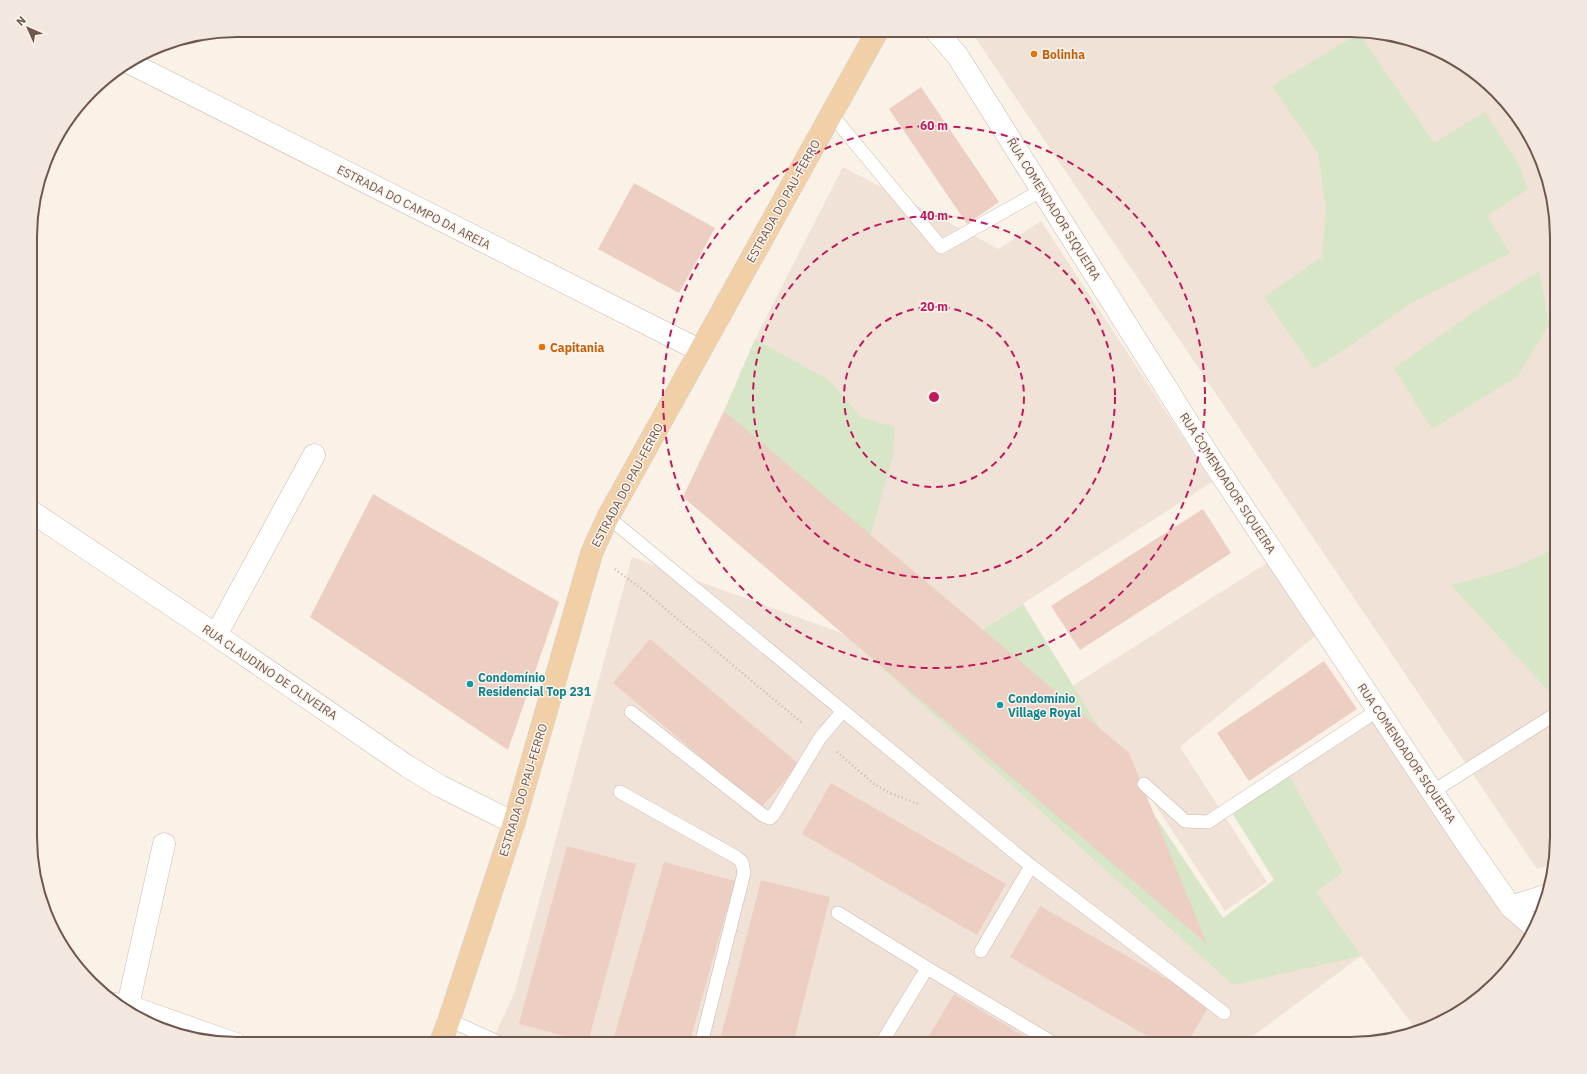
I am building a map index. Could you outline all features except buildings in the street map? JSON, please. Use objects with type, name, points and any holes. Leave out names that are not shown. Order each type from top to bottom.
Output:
[{"type":"main road","name":"ESTRADA DO PAU-FERRO","points":[[443,1037],[514,823],[592,552],[608,517],[699,350],[729,299],[874,37]]},
{"type":"street","name":"RUA COMENDADOR SIQUEIRA","points":[[940,37],[957,55],[1209,456],[1432,792],[1511,907],[1530,923]]},
{"type":"street","name":"ESTRADA DO CAMPO DA AREIA","points":[[135,65],[699,350]]},
{"type":"street","points":[[216,635],[314,455]]},
{"type":"street","name":"RUA CLAUDINO DE OLIVEIRA","points":[[37,515],[216,635],[407,766],[440,786],[514,823]]},
{"type":"street","points":[[125,1002],[164,844]]},
{"type":"street","points":[[1511,907],[1540,898]]},
{"type":"street","points":[[145,1014],[207,1034]]},
{"type":"lane","points":[[832,114],[941,247],[1042,190]]},
{"type":"lane","points":[[608,517],[1031,866],[1224,1013]]},
{"type":"lane","points":[[1144,784],[1185,821],[1208,822],[1378,710]]},
{"type":"lane","points":[[631,712],[764,816],[770,818],[774,814],[820,738],[843,711]]},
{"type":"lane","points":[[1432,792],[1550,717]]},
{"type":"lane","points":[[620,792],[736,857],[742,862],[744,873],[703,1037]]},
{"type":"lane","points":[[981,951],[1031,866]]},
{"type":"lane","points":[[838,913],[1043,1037]]},
{"type":"lane","points":[[885,1037],[927,968]]},
{"type":"lane","points":[[449,1020],[487,1037]]},
{"type":"path","points":[[592,552],[643,590],[874,784],[890,793],[937,811],[940,811],[950,799]]},
{"type":"shaded area","points":[[975,37],[1363,37],[1402,44],[1427,52],[1450,64],[1472,78],[1509,115],[1535,160],[1543,185],[1550,224],[1550,850],[1548,865],[1537,869]]},
{"type":"shaded area","points":[[843,167],[999,249],[1041,221],[1212,482],[977,633],[1233,985],[1316,891],[1284,767],[1369,715],[1495,903],[1525,933],[1509,959],[1472,996],[1427,1022],[1414,1026],[1361,956],[1251,1037],[494,1037],[514,994],[632,557],[855,638],[852,633],[683,497],[724,411],[832,529],[871,534],[895,427],[861,417],[829,380],[755,339]]},
{"type":"shaded area","points":[[1267,563],[1315,636],[1180,747],[1267,882],[1225,911],[1137,777],[1131,780],[1072,686]]},
{"type":"green space","points":[[1352,37],[1362,37],[1434,143],[1485,112],[1519,165],[1528,189],[1487,216],[1510,253],[1413,302],[1314,369],[1264,297],[1322,257],[1326,209],[1318,153],[1272,86]]},
{"type":"green space","points":[[1539,271],[1549,324],[1518,376],[1432,429],[1394,368],[1477,310]]},
{"type":"green space","points":[[755,339],[829,380],[861,417],[895,427],[893,455],[871,534],[832,529],[724,411]]},
{"type":"green space","points":[[1550,550],[1550,692],[1451,585],[1519,565]]},
{"type":"green space","points":[[931,602],[977,633],[1023,604],[1131,780],[1223,918],[1274,880],[1226,803],[1284,767],[1343,872],[1316,892],[1361,956],[1233,985],[871,658]]},
{"type":"place","name":"Bolinha","points":[[1034,54]]},
{"type":"place","name":"Capitania","points":[[542,347]]},
{"type":"place","name":"Condomínio Residencial Top 231","points":[[470,684]]},
{"type":"place","name":"Condomínio Village Royal","points":[[1000,705]]}]
